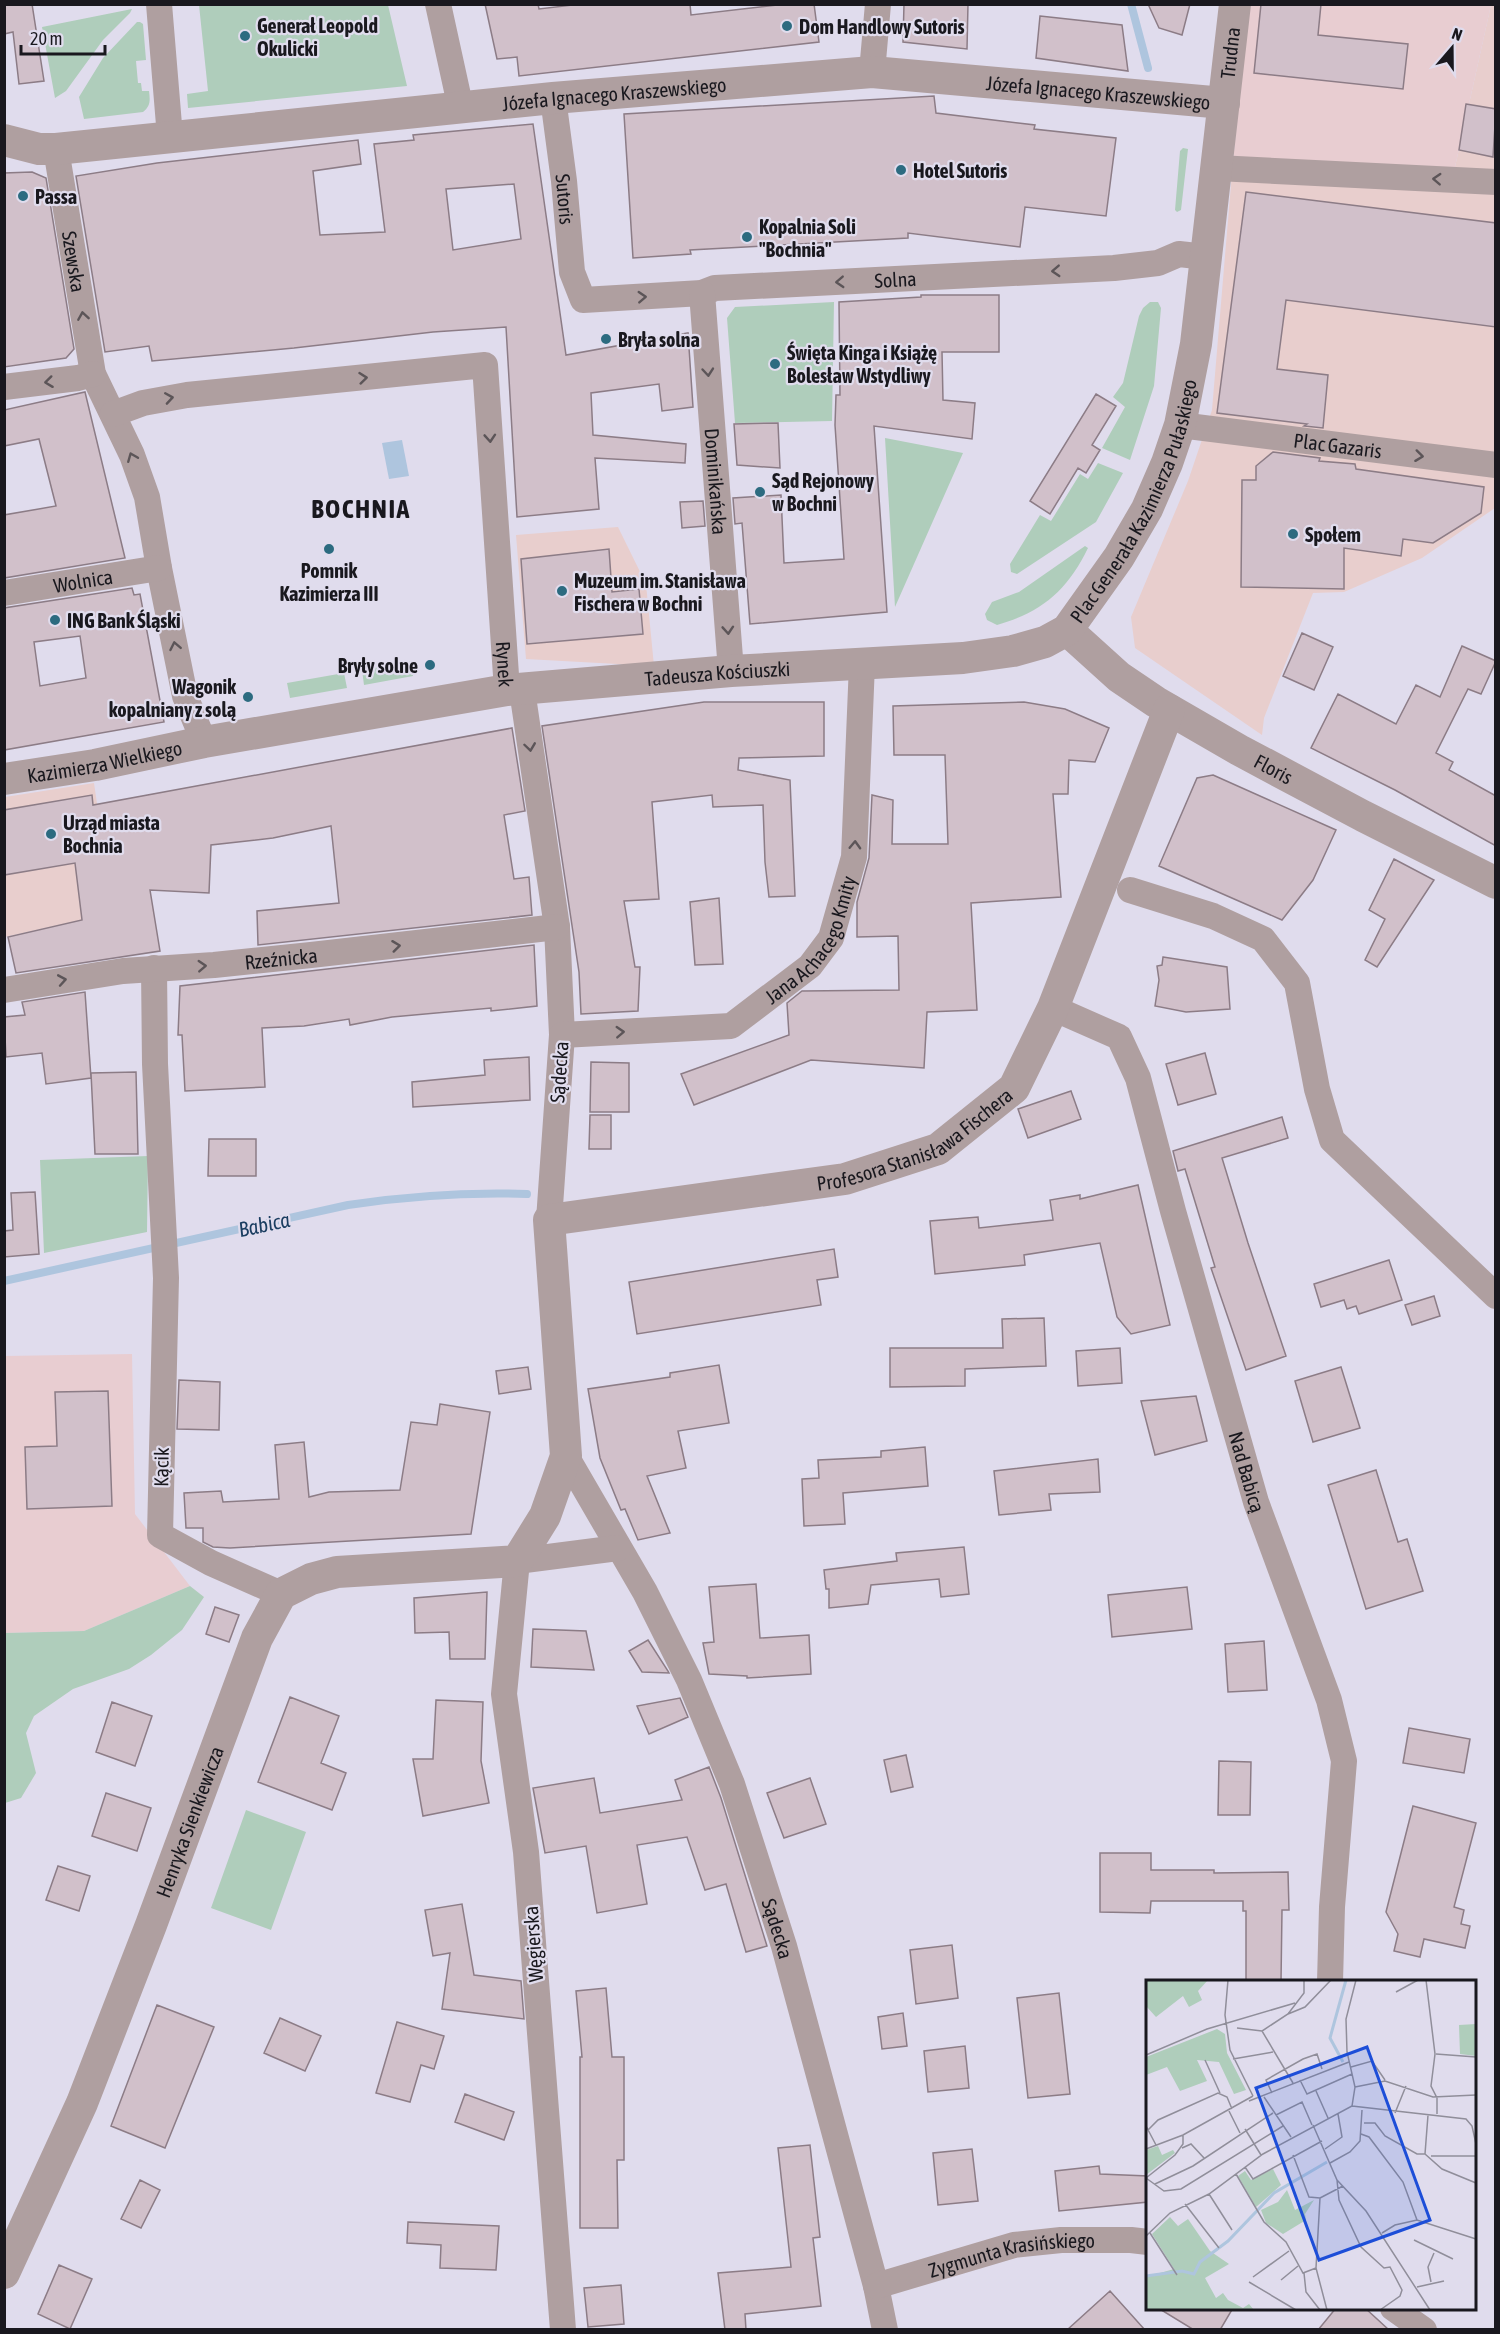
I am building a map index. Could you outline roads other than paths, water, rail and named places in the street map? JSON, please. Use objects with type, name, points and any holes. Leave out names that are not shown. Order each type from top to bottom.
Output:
[{"type":"street","points":[[159,4],[170,137]]},
{"type":"street","points":[[438,4],[461,109]]},
{"type":"street","points":[[872,72],[878,4]]},
{"type":"street","name":"Trudna","points":[[1217,168],[1235,4]]},
{"type":"street","name":"Józefa Ignacego Kraszewskiego","points":[[4,140],[48,149],[553,98],[872,72],[1224,103]]},
{"type":"street","name":"Sutoris","points":[[553,98],[564,181],[572,272],[584,300]]},
{"type":"street","points":[[4,151],[48,149]]},
{"type":"street","name":"Szewska","points":[[48,149],[93,374]]},
{"type":"street","points":[[1217,168],[1496,182]]},
{"type":"street","name":"Plac Generała Kazimierza Pułaskiego","points":[[926,660],[1013,651],[1045,642],[1067,630],[1119,557],[1147,509],[1180,424],[1196,344],[1217,168]]},
{"type":"street","name":"Solna","points":[[584,300],[702,293],[715,288],[1114,268],[1158,263],[1179,254],[1206,257]]},
{"type":"street","name":"Dominikańska","points":[[702,293],[731,671]]},
{"type":"street","name":"Rynek","points":[[113,414],[143,403],[187,395],[485,366],[514,690],[204,742]]},
{"type":"street","points":[[4,387],[93,374],[113,414],[147,497],[185,696],[204,742]]},
{"type":"street","name":"Plac Gazaris","points":[[1180,424],[1496,465]]},
{"type":"street","name":"Wolnica","points":[[4,593],[159,568]]},
{"type":"street","name":"Floris","points":[[1067,630],[1119,677],[1169,710],[1363,816],[1496,883]]},
{"type":"street","name":"Tadeusza Kościuszki","points":[[514,690],[731,671],[926,660]]},
{"type":"street","name":"Jana Achacego Kmity","points":[[562,1035],[731,1026],[810,966],[831,938],[854,857],[862,664]]},
{"type":"street","name":"Sądecka","points":[[514,690],[557,927],[562,1035],[549,1220],[566,1456],[545,1516],[518,1561]]},
{"type":"street","name":"Profesora Stanisława Fischera","points":[[549,1220],[845,1179],[938,1149],[1014,1088],[1053,1008],[1169,710]]},
{"type":"street","name":"Kazimierza Wielkiego","points":[[4,780],[104,763],[204,742]]},
{"type":"street","points":[[1130,890],[1213,916],[1263,939],[1298,983],[1317,1089],[1332,1140],[1496,1296]]},
{"type":"street","name":"Rzeźnicka","points":[[4,990],[110,972],[300,957],[557,927]]},
{"type":"street","name":"Kącik","points":[[154,968],[155,1064],[165,1265],[160,1535],[211,1563],[280,1594]]},
{"type":"street","name":"Nad Babicą","points":[[1053,1008],[1119,1037],[1138,1078],[1256,1502],[1329,1700],[1344,1761],[1332,1907],[1330,1980]]},
{"type":"street","name":"Sądecka","points":[[566,1456],[645,1592],[689,1680],[732,1784],[784,1946],[876,2286],[885,2330]]},
{"type":"street","points":[[280,1594],[310,1579],[337,1572],[518,1561],[618,1548]]},
{"type":"street","name":"Węgierska","points":[[518,1561],[504,1694],[526,1852],[563,2330]]},
{"type":"street","name":"Henryka Sienkiewicza","points":[[4,2273],[82,2103],[147,1936],[257,1638],[280,1594]]},
{"type":"street","name":"Zygmunta Krasińskiego","points":[[876,2286],[1014,2245],[1061,2240],[1146,2242]]},
{"type":"street","points":[[1396,2310],[1424,2330]]},
{"type":"water","points":[[402,440],[409,476],[389,479],[382,443]]},
{"type":"waterway","name":"Babica","points":[[1131,4],[1148,68]]},
{"type":"waterway","name":"Babica","points":[[4,1281],[348,1205],[437,1195],[527,1194]]},
{"type":"place","name":"Dom Handlowy Sutoris","points":[[787,26]]},
{"type":"place","name":"Generał Leopold Okulicki","points":[[245,36]]},
{"type":"place","name":"Hotel Sutoris","points":[[901,170]]},
{"type":"place","name":"Passa","points":[[23,196]]},
{"type":"place","name":"Kopalnia Soli \"Bochnia\"","points":[[747,237]]},
{"type":"place","name":"Bryła solna","points":[[606,339]]},
{"type":"place","name":"Święta Kinga i Książę Bolesław Wstydliwy","points":[[775,364]]},
{"type":"place","name":"Sąd Rejonowy w Bochni","points":[[760,492]]},
{"type":"place","name":"Społem","points":[[1293,534]]},
{"type":"place","name":"Pomnik Kazimierza III","points":[[329,549]]},
{"type":"place","name":"Muzeum im. Stanisława Fischera w Bochni","points":[[562,591]]},
{"type":"place","name":"ING Bank Śląski","points":[[55,620]]},
{"type":"place","name":"Bryły solne","points":[[430,665]]},
{"type":"place","name":"Wagonik kopalniany z solą","points":[[248,697]]},
{"type":"place","name":"Urząd miasta Bochnia","points":[[51,834]]},
{"type":"district","name":"BOCHNIA","points":[[361,509]]}]
